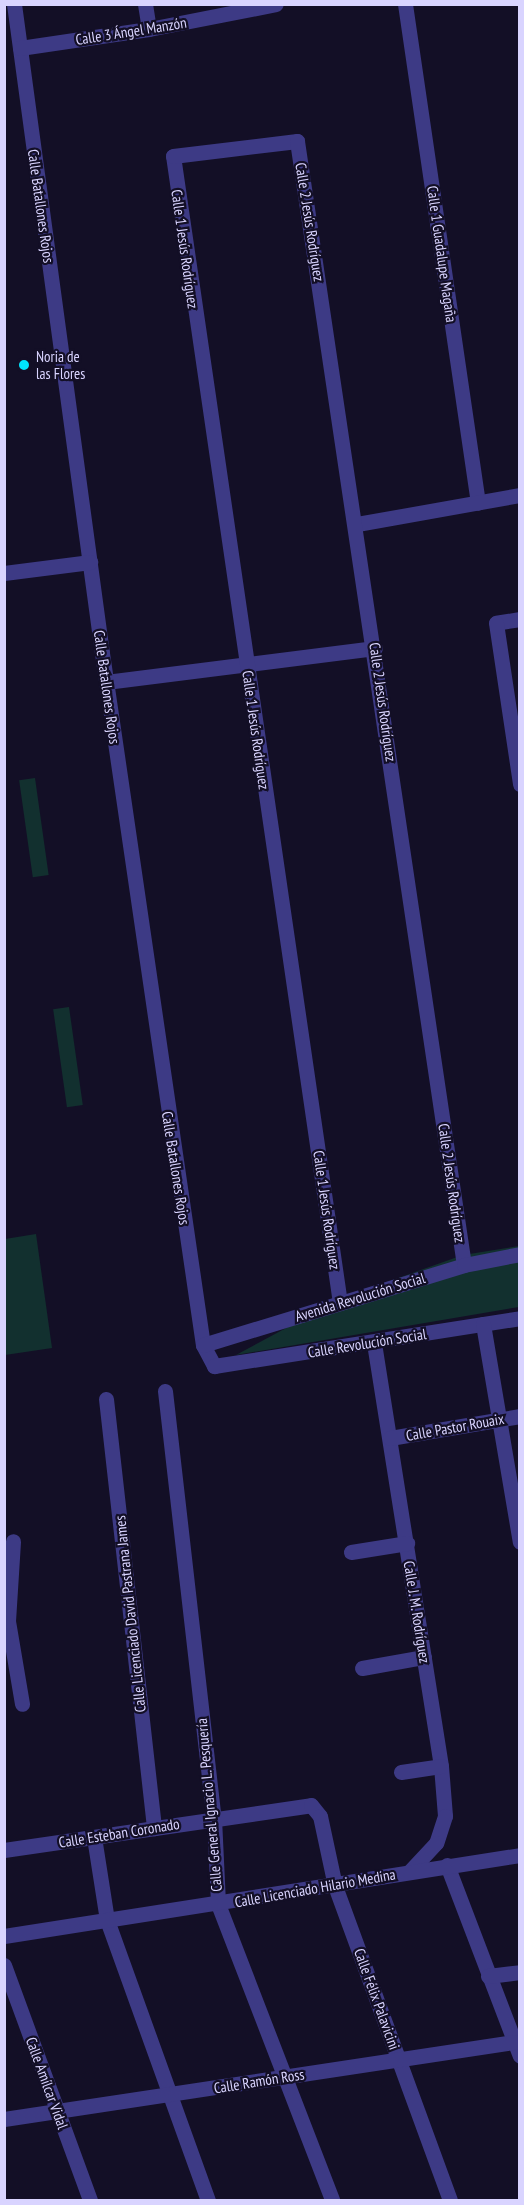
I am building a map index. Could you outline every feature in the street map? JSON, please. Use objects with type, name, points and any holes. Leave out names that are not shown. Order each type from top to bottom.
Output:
[{"type":"street","name":"Calle Batallones Rojos","points":[[14,4],[106,682],[203,1345],[214,1366]]},
{"type":"street","points":[[146,4],[149,29]]},
{"type":"street","name":"Calle 3 Ángel Manzón","points":[[20,48],[149,29],[276,4]]},
{"type":"street","name":"Calle 1 Guadalupe Magaña","points":[[405,4],[478,503]]},
{"type":"street","name":"Calle 2 Jesús Rodríguez","points":[[173,156],[297,141],[357,524],[464,1265]]},
{"type":"street","name":"Calle 1 Jesús Rodríguez","points":[[173,156],[340,1303]]},
{"type":"street","points":[[357,524],[519,495]]},
{"type":"street","points":[[4,573],[90,562]]},
{"type":"street","points":[[519,619],[496,623],[519,783]]},
{"type":"street","points":[[106,682],[375,648]]},
{"type":"street","name":"Avenida Revolución Social","points":[[203,1345],[464,1265],[519,1254]]},
{"type":"street","name":"Calle Revolución Social","points":[[214,1366],[374,1343],[519,1318]]},
{"type":"street","points":[[483,1324],[501,1419],[519,1542]]},
{"type":"street","name":"Calle J. M. Rodríguez","points":[[374,1343],[441,1766],[445,1816],[436,1843],[410,1871]]},
{"type":"street","name":"Calle General Ignacio L. Pesquería","points":[[165,1391],[214,1818],[218,1904],[332,2200]]},
{"type":"street","name":"Calle Licenciado David Pastrana James","points":[[106,1399],[154,1828]]},
{"type":"street","name":"Calle Pastor Rouaix","points":[[390,1438],[519,1416]]},
{"type":"street","points":[[13,1541],[6,1622],[22,1704]]},
{"type":"street","points":[[351,1552],[407,1543]]},
{"type":"street","points":[[362,1668],[424,1657]]},
{"type":"street","points":[[401,1772],[441,1766]]},
{"type":"street","name":"Calle Esteban Coronado","points":[[4,1850],[304,1803]]},
{"type":"street","name":"Calle Félix Palavicini","points":[[304,1803],[311,1804],[320,1816],[335,1886],[450,2200]]},
{"type":"street","points":[[94,1837],[107,1920],[208,2200]]},
{"type":"street","name":"Calle Licenciado Hilario Medina","points":[[4,1936],[335,1886],[410,1871],[519,1855]]},
{"type":"street","points":[[447,1865],[517,2049]]},
{"type":"street","name":"Calle Amílcar Vidal","points":[[4,1965],[90,2200]]},
{"type":"street","points":[[488,1976],[519,1972]]},
{"type":"street","name":"Calle Ramón Ross","points":[[4,2119],[399,2060],[517,2049]]},
{"type":"green space","points":[[35,778],[49,875],[33,877],[19,780]]},
{"type":"green space","points":[[69,1007],[83,1105],[67,1107],[53,1009]]},
{"type":"green space","points":[[36,1234],[52,1348],[5,1355],[5,1239]]},
{"type":"green space","points":[[519,1246],[519,1307],[236,1355],[342,1298],[463,1255]]},
{"type":"place","name":"Noria de las Flores","points":[[24,365]]}]
